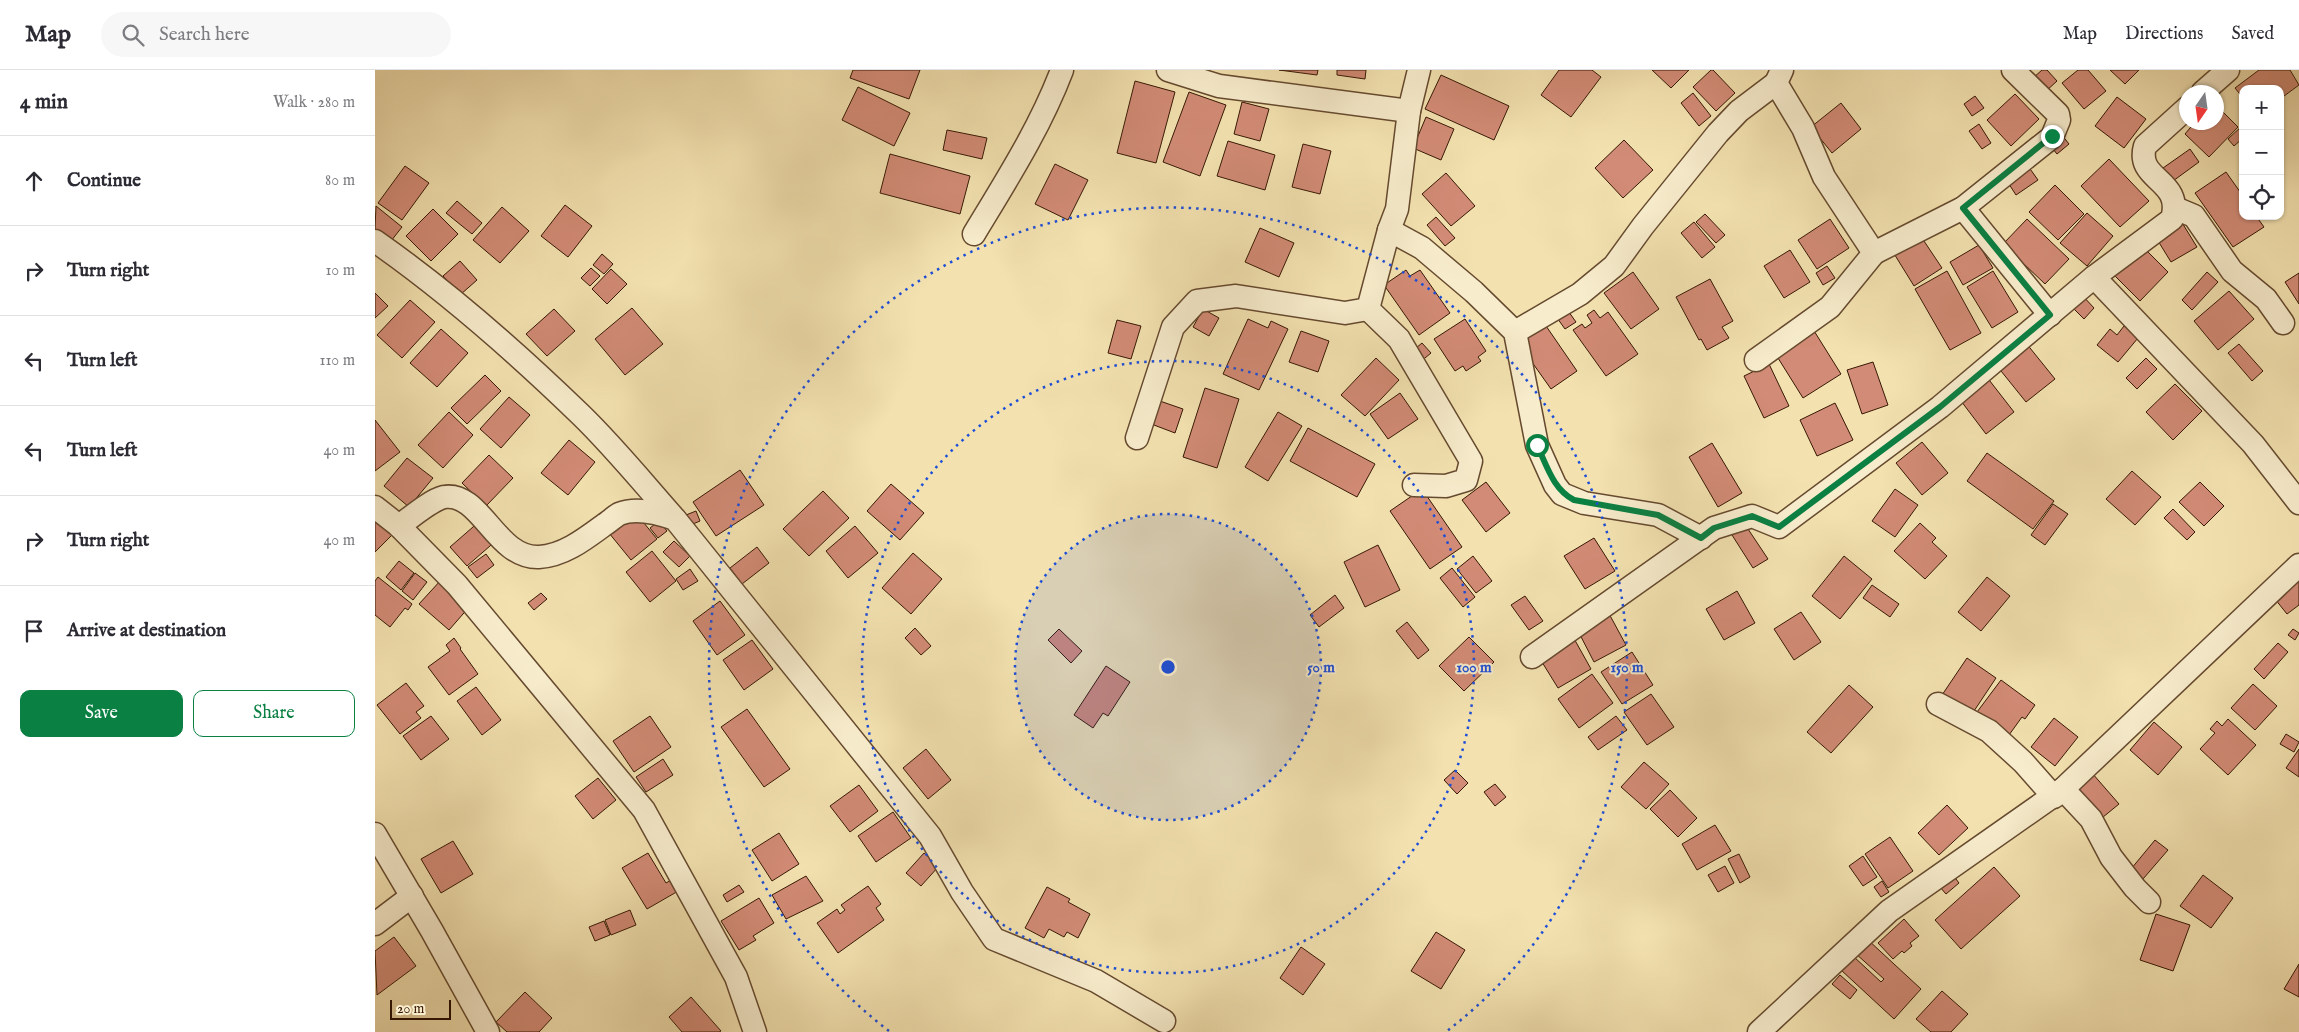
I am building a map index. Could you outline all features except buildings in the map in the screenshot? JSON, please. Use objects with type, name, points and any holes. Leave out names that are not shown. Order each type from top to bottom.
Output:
[{"type":"street","points":[[974,234],[1011,173],[1053,94],[1062,70]]},
{"type":"street","points":[[1168,70],[1219,86],[1409,111]]},
{"type":"street","points":[[1368,309],[1389,230],[1397,210],[1409,111],[1419,70]]},
{"type":"street","points":[[1756,360],[1830,307],[1874,253],[1963,208],[2052,136],[2059,120],[2058,114],[2013,70]]},
{"type":"street","points":[[2211,85],[2227,70]]},
{"type":"street","points":[[1515,332],[1580,294],[1614,266],[1643,226],[1718,133],[1739,111],[1779,76],[1824,177],[1874,253]]},
{"type":"street","points":[[1532,657],[1714,528],[1752,516],[1779,527],[1940,407],[2094,277],[2171,219],[2175,208],[2173,196],[2144,163],[2143,153],[2145,146],[2179,115]]},
{"type":"street","points":[[1963,208],[2050,315]]},
{"type":"street","points":[[2175,208],[2194,216],[2212,245],[2232,270],[2266,299],[2283,323]]},
{"type":"street","points":[[1389,230],[1422,248],[1474,292],[1515,332],[1537,445],[1562,494],[1584,503],[1658,515],[1701,538]]},
{"type":"street","points":[[375,241],[402,260],[484,326],[582,416],[675,519],[930,836],[961,892],[994,939],[1096,981],[1164,1021]]},
{"type":"street","points":[[2094,277],[2253,444],[2299,503]]},
{"type":"street","points":[[1137,438],[1173,327],[1197,301],[1236,296],[1345,313],[1368,309]]},
{"type":"street","points":[[1368,309],[1399,339],[1471,461],[1467,480],[1446,486],[1414,486]]},
{"type":"street","points":[[399,526],[442,497],[458,497],[469,505],[511,548],[520,554],[539,557],[560,552],[581,541],[619,514],[636,511],[651,512],[675,519]]},
{"type":"street","points":[[375,507],[399,526],[457,584],[644,810],[736,977],[755,1032]]},
{"type":"street","points":[[1759,1032],[1889,911],[2059,793],[2299,565]]},
{"type":"street","points":[[1938,704],[1989,731],[2091,819],[2111,857],[2135,888],[2149,902]]},
{"type":"street","points":[[375,834],[488,1032]]},
{"type":"street","points":[[375,924],[412,896]]},
{"type":"route","points":[[1537,445],[1555,485],[1562,494],[1574,500],[1658,515],[1701,538],[1714,528],[1752,516],[1779,527],[1940,407],[2050,315],[1963,208],[2052,136]]}]
